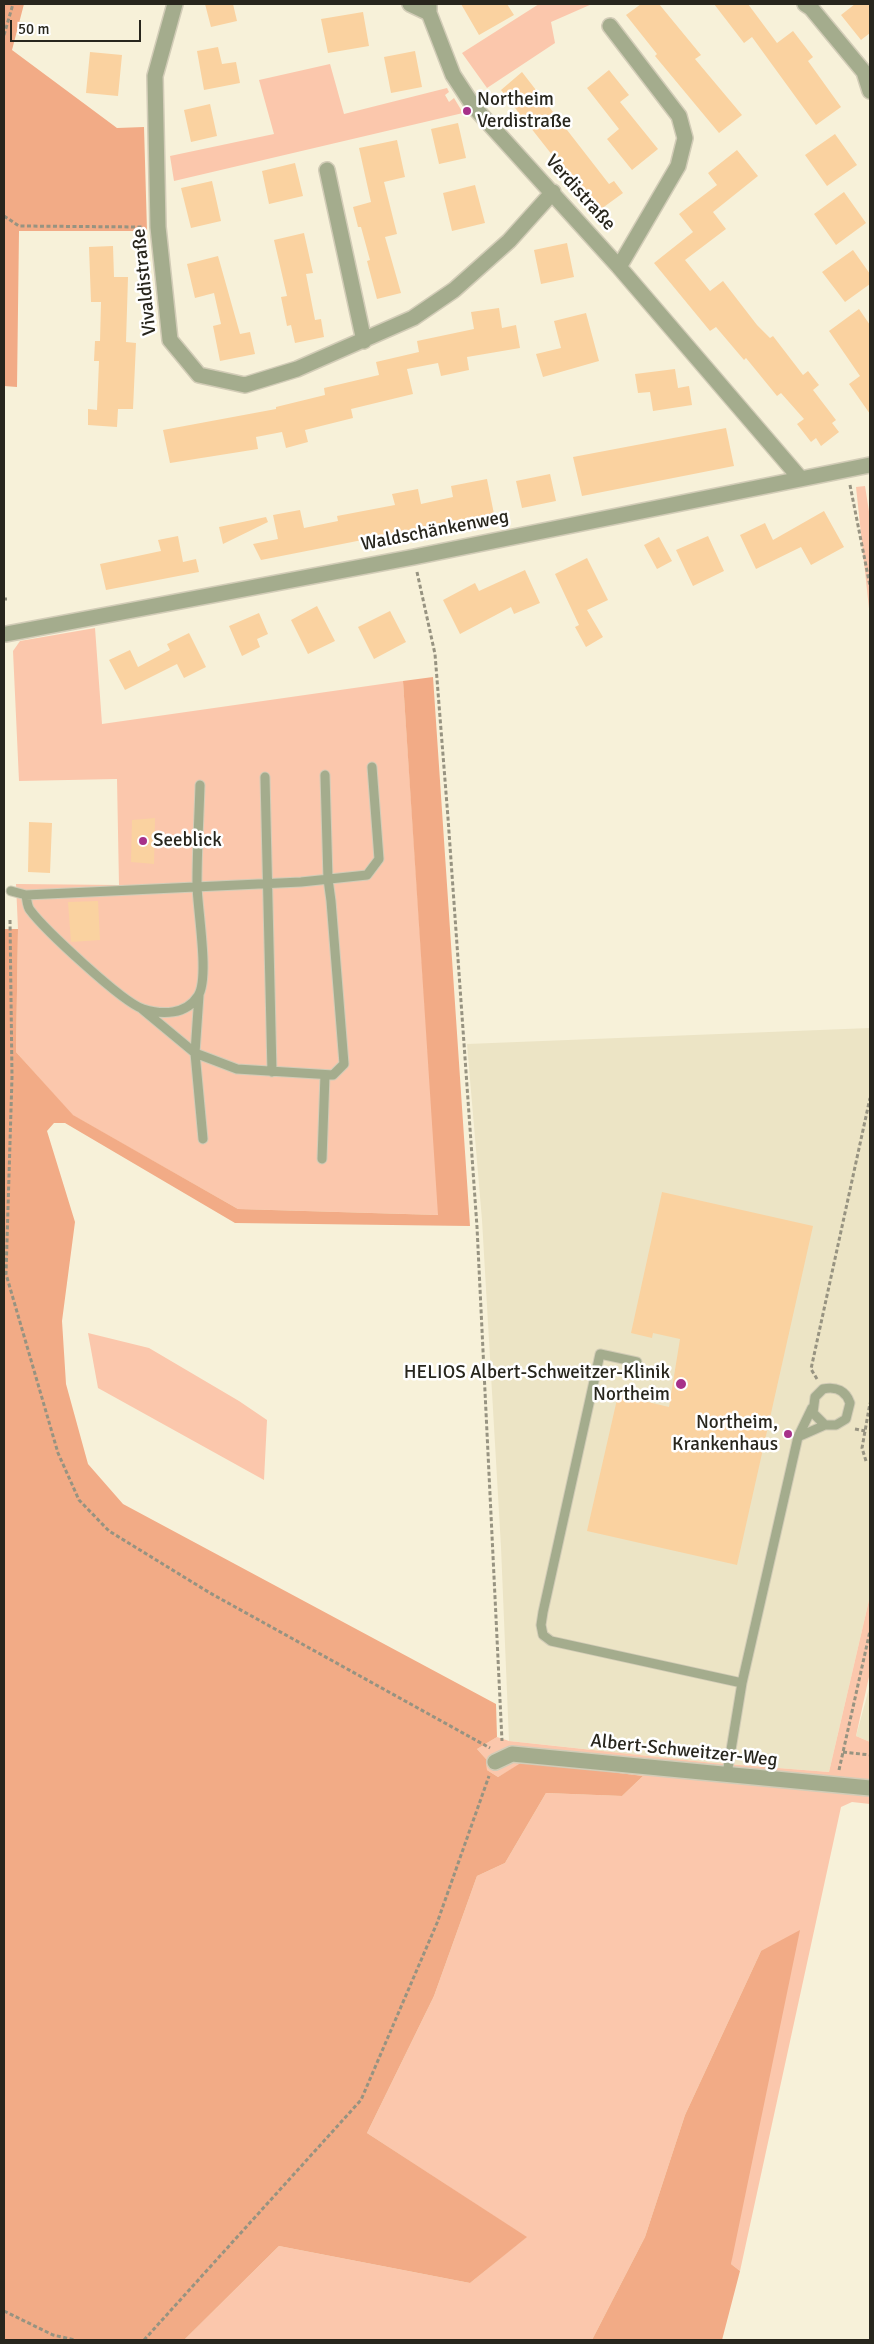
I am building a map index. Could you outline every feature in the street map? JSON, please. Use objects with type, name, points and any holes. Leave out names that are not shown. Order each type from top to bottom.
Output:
[{"type":"street","name":"Vivaldistraße","points":[[175,4],[155,76],[158,227],[170,340],[199,375],[241,386],[293,371],[364,342],[413,318],[454,290],[509,241],[553,192]]},
{"type":"street","name":"Verdistraße","points":[[410,4],[429,8],[459,85],[474,107],[619,266],[800,478]]},
{"type":"street","points":[[805,4],[812,8],[864,72],[870,91]]},
{"type":"street","name":"Verdistraße","points":[[610,26],[679,116],[685,138],[678,166],[619,266]]},
{"type":"street","points":[[327,170],[364,342]]},
{"type":"street","name":"Waldschänkenweg","points":[[6,634],[414,556],[870,465]]},
{"type":"street","name":"Albert-Schweitzer-Weg","points":[[496,1757],[512,1754],[870,1788]]},
{"type":"lane","points":[[11,891],[26,895],[268,883],[367,875],[379,859],[372,767]]},
{"type":"lane","points":[[26,895],[28,908],[98,977],[142,1009],[195,1053],[237,1069],[333,1075],[344,1064],[328,879],[325,775]]},
{"type":"lane","points":[[265,777],[272,1072]]},
{"type":"lane","points":[[200,785],[197,886],[203,959],[195,1053],[203,1139]]},
{"type":"lane","points":[[142,1009],[170,1013],[188,1008],[199,995]]},
{"type":"lane","points":[[322,1159],[325,1075]]},
{"type":"lane","points":[[637,1362],[600,1354],[543,1612],[541,1625],[543,1635],[551,1641],[742,1683]]},
{"type":"lane","points":[[727,1774],[742,1683],[798,1437],[812,1408],[815,1397],[823,1389],[840,1390],[845,1393],[850,1403],[846,1419],[836,1425],[825,1425],[798,1437]]},
{"type":"lane","points":[[812,1408],[816,1418],[825,1425]]},
{"type":"path","points":[[4,35],[13,4]]},
{"type":"path","points":[[4,216],[19,226],[158,227]]},
{"type":"path","points":[[847,470],[870,586]]},
{"type":"path","points":[[144,2340],[361,2100],[437,1923],[503,1740],[476,1217],[435,654],[414,556]]},
{"type":"path","points":[[10,920],[12,1086],[6,1274],[58,1453],[79,1500],[109,1531],[210,1593],[496,1757]]},
{"type":"path","points":[[4,1026],[11,1027]]},
{"type":"path","points":[[823,1389],[811,1370],[870,1098]]},
{"type":"path","points":[[866,1461],[862,1454],[870,1404]]},
{"type":"path","points":[[860,1412],[868,1414]]},
{"type":"path","points":[[855,1429],[865,1431]]},
{"type":"path","points":[[835,1785],[870,1631]]},
{"type":"path","points":[[843,1752],[870,1755]]},
{"type":"path","points":[[4,2311],[53,2335],[75,2340]]},
{"type":"shaded area","points":[[4,4],[24,4],[12,50],[117,128],[144,127],[147,231],[19,231],[17,387],[4,386]]},
{"type":"shaded area","points":[[539,4],[592,4],[551,22],[555,43],[487,88],[462,53]]},
{"type":"shaded area","points":[[330,64],[344,114],[447,88],[449,92],[445,95],[449,102],[454,98],[463,113],[174,181],[170,156],[274,134],[259,80]]},
{"type":"shaded area","points":[[865,486],[870,518],[870,618],[856,487]]},
{"type":"shaded area","points":[[95,628],[102,724],[403,681],[439,1215],[238,1209],[72,1115],[16,1052],[18,929],[16,884],[119,885],[117,779],[19,781],[13,651],[20,641]]},
{"type":"shaded area","points":[[433,677],[470,1226],[235,1223],[65,1123],[54,1123],[47,1131],[75,1222],[62,1321],[66,1384],[88,1464],[123,1504],[496,1704],[497,1737],[477,1749],[486,1759],[487,1770],[498,1777],[524,1761],[643,1776],[622,1796],[546,1793],[505,1863],[477,1876],[434,1996],[367,2133],[527,2237],[470,2283],[279,2246],[184,2340],[4,2340],[4,929],[18,929],[16,1052],[73,1115],[238,1209],[438,1215],[403,681]]},
{"type":"shaded area","name":"HELIOS Albert-Schweitzer-Klinik Northeim","points":[[870,1028],[870,1596],[829,1772],[714,1763],[509,1741],[501,1547],[482,1220],[467,1044]]},
{"type":"shaded area","points":[[88,1333],[149,1348],[239,1401],[267,1420],[264,1480],[98,1388]]},
{"type":"shaded area","points":[[870,1596],[870,1672],[856,1736],[870,1742],[870,1804],[852,1802],[841,1807],[740,2271],[731,2264],[761,1951],[685,2115],[645,2237],[592,2340],[184,2340],[279,2246],[470,2283],[526,2237],[367,2133],[434,1996],[477,1876],[505,1863],[546,1793],[622,1796],[643,1776],[524,1762],[498,1777],[487,1770],[486,1759],[477,1749],[497,1737],[509,1741],[714,1763],[829,1772]]},
{"type":"shaded area","points":[[870,1685],[870,1742],[856,1736]]},
{"type":"shaded area","points":[[800,1930],[731,2264],[740,2271],[722,2340],[592,2340],[645,2237],[685,2115],[761,1951]]},
{"type":"building","points":[[205,4],[233,4],[237,21],[211,27]]},
{"type":"building","points":[[461,4],[507,4],[514,15],[479,35]]},
{"type":"building","points":[[641,4],[659,4],[701,55],[695,59],[742,115],[719,133],[655,56],[657,54],[626,15]]},
{"type":"building","points":[[714,4],[748,4],[777,43],[793,31],[813,57],[808,61],[841,107],[816,125],[752,37],[744,43]]},
{"type":"building","points":[[855,4],[870,4],[870,33],[861,40],[841,15]]},
{"type":"building","points":[[363,12],[369,46],[328,53],[321,19]]},
{"type":"building","points":[[218,47],[222,64],[236,62],[240,83],[204,90],[197,51]]},
{"type":"building","points":[[415,51],[422,87],[391,93],[384,57]]},
{"type":"building","points":[[90,52],[122,55],[118,96],[86,93]]},
{"type":"building","points":[[609,70],[629,95],[620,102],[658,149],[632,170],[607,139],[619,129],[587,88]]},
{"type":"building","points":[[522,72],[609,184],[614,181],[623,193],[597,212],[501,90]]},
{"type":"building","points":[[210,104],[217,136],[191,142],[184,110]]},
{"type":"building","points":[[458,123],[466,158],[439,164],[431,129]]},
{"type":"building","points":[[835,134],[857,165],[827,186],[805,155]]},
{"type":"building","points":[[397,140],[405,177],[384,182],[397,234],[385,237],[401,293],[377,299],[367,261],[370,260],[361,227],[358,227],[353,207],[371,202],[359,148]]},
{"type":"building","points":[[737,150],[758,176],[713,212],[726,229],[685,260],[710,291],[723,281],[757,325],[770,338],[773,336],[803,375],[808,371],[819,385],[813,390],[836,420],[832,423],[839,432],[821,446],[816,438],[811,442],[797,424],[804,419],[781,393],[777,396],[746,358],[744,360],[716,327],[710,331],[654,263],[693,232],[679,214],[717,185],[708,173]]},
{"type":"building","points":[[295,163],[303,196],[269,204],[262,171]]},
{"type":"building","points":[[212,181],[221,221],[191,228],[181,188]]},
{"type":"building","points":[[475,185],[485,223],[452,231],[443,193]]},
{"type":"building","points":[[844,192],[866,223],[836,245],[814,214]]},
{"type":"building","points":[[304,233],[313,273],[306,274],[315,320],[321,319],[324,337],[295,343],[291,325],[287,326],[281,297],[287,296],[274,240]]},
{"type":"building","points":[[567,243],[574,277],[541,284],[534,250]]},
{"type":"building","points":[[113,246],[114,277],[128,277],[126,342],[136,343],[133,409],[118,409],[117,427],[88,425],[88,409],[97,410],[99,361],[94,361],[95,341],[100,341],[101,302],[91,302],[89,247]]},
{"type":"building","points":[[853,250],[870,274],[870,284],[845,302],[822,272]]},
{"type":"building","points":[[218,256],[240,334],[250,332],[255,354],[220,361],[213,326],[221,324],[214,293],[195,298],[187,264]]},
{"type":"building","points":[[499,308],[502,328],[516,325],[520,348],[467,357],[469,370],[441,376],[438,363],[407,369],[413,394],[351,409],[353,418],[305,430],[308,442],[286,448],[282,432],[256,437],[258,449],[170,463],[163,430],[276,409],[276,407],[325,395],[324,388],[379,375],[376,362],[419,352],[417,341],[474,329],[471,312]]},
{"type":"building","points":[[859,309],[870,325],[870,414],[849,384],[860,376],[829,331]]},
{"type":"building","points":[[586,313],[599,361],[543,377],[536,354],[561,348],[554,321]]},
{"type":"building","points":[[675,369],[678,388],[689,386],[692,405],[653,411],[650,392],[638,393],[635,374]]},
{"type":"building","points":[[726,428],[734,466],[582,496],[573,457]]},
{"type":"building","points":[[550,474],[556,501],[522,508],[516,481]]},
{"type":"building","points":[[487,479],[494,514],[261,560],[253,544],[278,539],[273,515],[300,510],[304,528],[338,521],[337,516],[395,505],[392,494],[418,489],[421,504],[453,497],[451,486]]},
{"type":"building","points":[[824,511],[844,547],[811,565],[801,547],[756,569],[740,535],[765,523],[773,540]]},
{"type":"building","points":[[266,517],[268,522],[223,544],[219,527]]},
{"type":"building","points":[[178,536],[183,562],[196,559],[199,572],[106,590],[100,564],[161,551],[158,540]]},
{"type":"building","points":[[708,536],[724,571],[693,586],[676,550]]},
{"type":"building","points":[[659,537],[672,561],[657,569],[644,545]]},
{"type":"building","points":[[587,558],[608,600],[587,610],[603,637],[586,647],[575,627],[579,625],[555,574]]},
{"type":"building","points":[[525,570],[540,603],[514,614],[511,607],[460,634],[443,600],[475,583],[479,591]]},
{"type":"building","points":[[317,606],[335,641],[308,654],[291,620]]},
{"type":"building","points":[[390,611],[406,642],[374,659],[358,627]]},
{"type":"building","points":[[259,613],[268,634],[257,639],[260,647],[242,656],[229,626]]},
{"type":"building","points":[[189,633],[206,667],[184,678],[177,664],[125,690],[109,660],[130,650],[138,667],[170,650],[167,644]]},
{"type":"building","name":"Seeblick","points":[[155,818],[154,864],[131,862],[132,820]]},
{"type":"building","points":[[29,822],[52,823],[50,873],[28,872]]},
{"type":"building","points":[[98,901],[100,940],[71,942],[68,902]]},
{"type":"building","points":[[662,1192],[813,1226],[737,1565],[587,1531],[618,1395],[669,1407],[680,1339],[653,1333],[652,1338],[631,1333]]},
{"type":"place","name":"Northeim Verdistraße","points":[[467,111]]},
{"type":"place","name":"Seeblick","points":[[143,841]]},
{"type":"place","name":"HELIOS Albert-Schweitzer-Klinik Northeim","points":[[681,1384]]},
{"type":"place","name":"Northeim, Krankenhaus","points":[[788,1434]]}]
